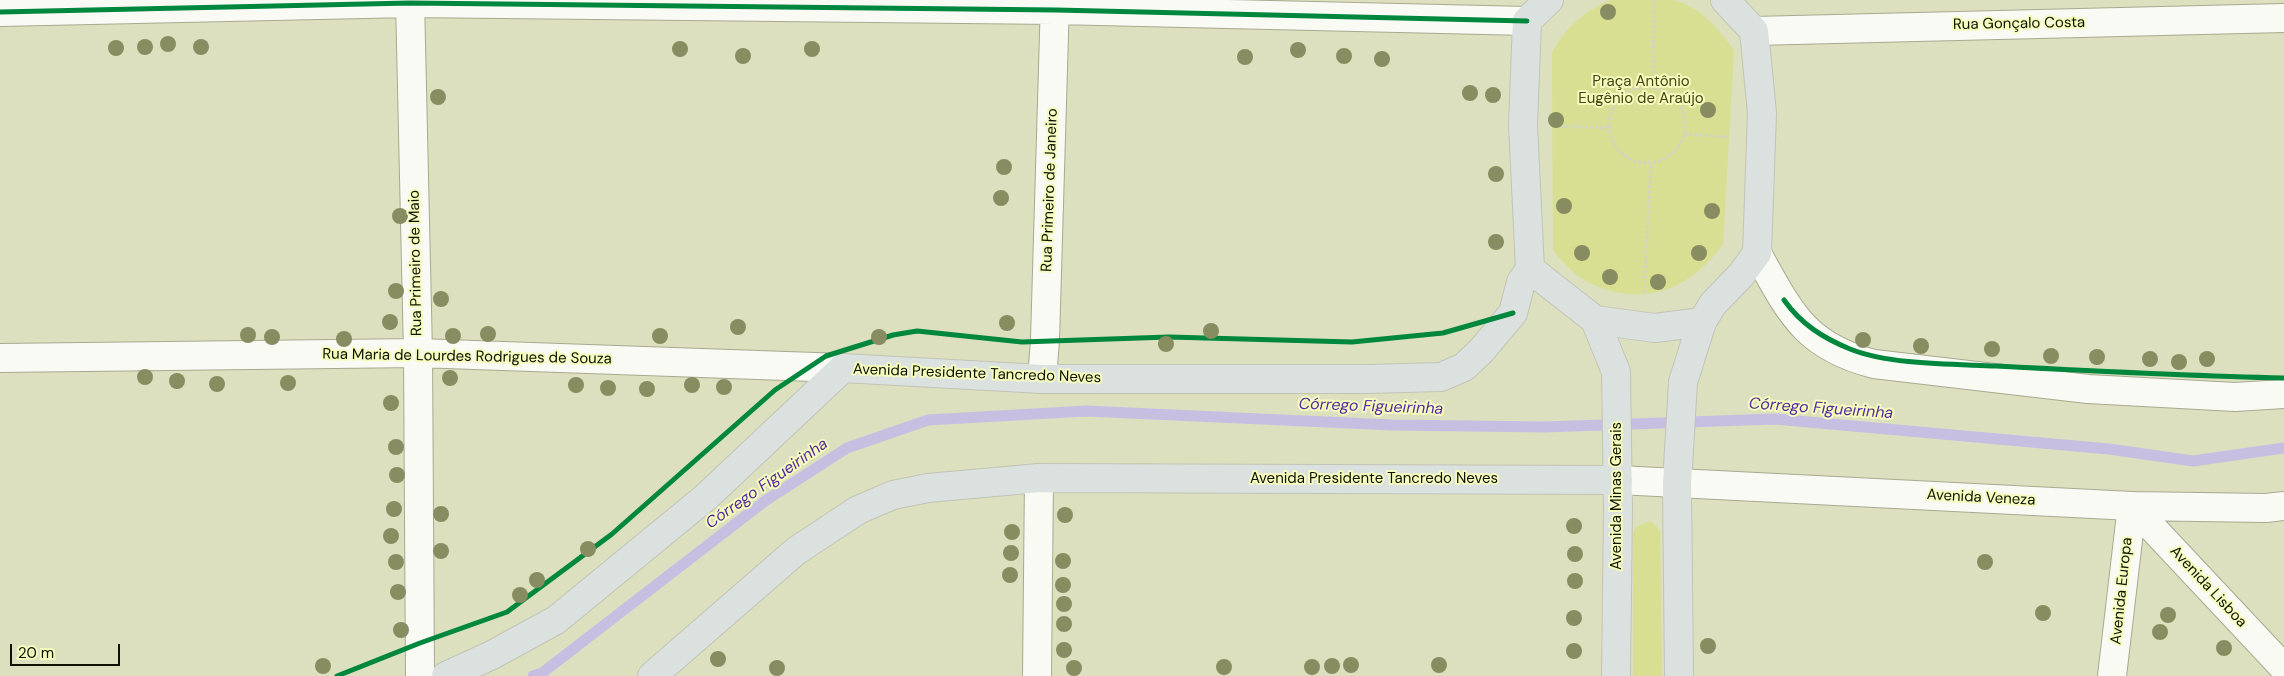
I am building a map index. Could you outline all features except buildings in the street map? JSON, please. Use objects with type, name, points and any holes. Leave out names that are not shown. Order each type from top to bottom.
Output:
[{"type":"main road","points":[[1549,0],[1527,21],[1523,125],[1530,270],[1595,320],[1656,328],[1702,322]]},
{"type":"main road","points":[[1679,676],[1677,484],[1683,382],[1702,322],[1713,304],[1742,275],[1757,253],[1762,113],[1754,31],[1725,0]]},
{"type":"main road","name":"Avenida Presidente Tancredo Neves","points":[[446,676],[492,655],[556,620],[706,497],[843,368],[1042,379],[1368,379],[1441,377],[1464,368],[1513,313],[1521,282],[1530,270]]},
{"type":"main road","name":"Avenida Minas Gerais","points":[[1595,320],[1616,372],[1618,480],[1616,676]]},
{"type":"main road","name":"Avenida Presidente Tancredo Neves","points":[[652,676],[796,551],[858,510],[893,495],[928,488],[1039,478],[1618,480]]},
{"type":"street","points":[[0,12],[410,2],[1056,5],[1527,21]]},
{"type":"street","name":"Rua Primeiro de Maio","points":[[410,2],[418,353],[420,676]]},
{"type":"street","name":"Rua Primeiro de Janeiro","points":[[1042,379],[1056,5]]},
{"type":"street","name":"Rua Gonçalo Costa","points":[[1754,31],[2284,18]]},
{"type":"street","points":[[1757,253],[1799,322],[1817,339],[1849,358],[1874,364],[2088,389],[2235,397],[2284,394]]},
{"type":"street","name":"Rua Maria de Lourdes Rodrigues de Souza","points":[[0,358],[418,353],[843,368]]},
{"type":"street","points":[[1037,676],[1039,478]]},
{"type":"street","name":"Avenida Veneza","points":[[1618,480],[2132,506],[2275,507]]},
{"type":"street","name":"Avenida Lisboa","points":[[2132,506],[2284,668]]},
{"type":"street","name":"Avenida Europa","points":[[2112,676],[2132,506]]},
{"type":"street","points":[[2275,507],[2284,528]]},
{"type":"path","points":[[1653,88],[1654,0]]},
{"type":"path","points":[[1653,88],[1665,91],[1675,99],[1682,110],[1686,122],[1685,134],[1681,145],[1662,161],[1651,164],[1628,158],[1618,150],[1612,140],[1609,128],[1614,106],[1621,98],[1631,91],[1653,88]]},
{"type":"path","points":[[1550,126],[1609,128]]},
{"type":"path","points":[[1685,134],[1731,137]]},
{"type":"path","points":[[1644,295],[1651,164]]},
{"type":"green space","name":"Praça Antônio Eugênio de Araújo","points":[[1611,0],[1673,0],[1683,3],[1708,19],[1734,50],[1723,244],[1696,273],[1681,283],[1647,294],[1610,291],[1590,283],[1570,269],[1553,250],[1552,52],[1570,27],[1592,9]]},
{"type":"green space","points":[[1650,521],[1660,530],[1662,676],[1633,676],[1633,533],[1636,527]]},
{"type":"waterway","name":"Córrego Figueirinha","points":[[533,676],[542,673],[765,501],[847,448],[928,420],[1086,411],[1392,425],[1545,427],[1775,419],[2109,449],[2193,461],[2284,448]]},
{"type":"cycle path","points":[[0,12],[410,3],[1056,10],[1527,21]]},
{"type":"cycle path","points":[[1784,300],[1805,323],[1831,340],[1866,354],[1902,361],[2176,375],[2284,378]]},
{"type":"cycle path","points":[[337,676],[420,643],[507,612],[612,534],[775,390],[826,356],[893,335],[917,331],[1022,342],[1169,337],[1352,342],[1443,333],[1513,313]]}]
